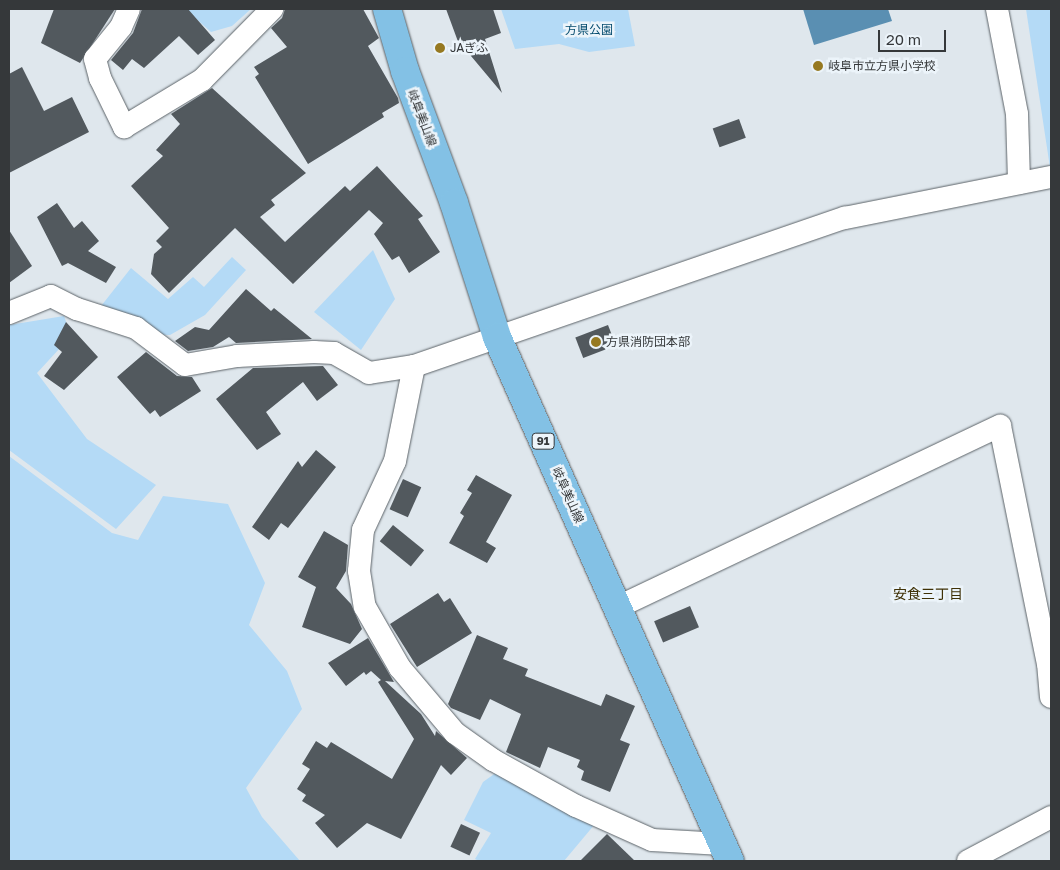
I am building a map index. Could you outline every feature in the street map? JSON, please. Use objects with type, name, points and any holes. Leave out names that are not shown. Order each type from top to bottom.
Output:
[{"type":"main road","name":"岐阜美山線","points":[[387,9],[405,71],[454,203],[497,337],[726,852]]},
{"type":"street","points":[[129,9],[121,27],[95,59],[100,78],[124,128],[202,80],[272,9]]},
{"type":"street","points":[[997,9],[1017,114],[1024,182]]},
{"type":"street","points":[[9,313],[51,296],[77,309],[136,328],[184,365],[237,356],[314,352],[334,353],[369,373],[414,366],[845,218],[1051,177]]},
{"type":"street","points":[[414,366],[395,461],[362,530],[359,571],[365,607],[400,668],[455,734],[493,760],[576,806],[652,840],[726,852]]},
{"type":"street","points":[[618,607],[1000,426],[1048,663],[1051,697]]},
{"type":"street","points":[[968,861],[1051,817]]},
{"type":"green space","points":[[185,9],[251,9],[232,26],[211,32]]},
{"type":"green space","name":"方県公園","points":[[501,9],[628,9],[635,46],[589,52],[559,44],[515,49]]},
{"type":"green space","points":[[1026,9],[1051,9],[1051,176],[1049,161]]},
{"type":"green space","points":[[373,250],[395,299],[361,350],[314,312]]},
{"type":"green space","points":[[232,257],[246,270],[205,315],[170,335],[142,334],[94,315],[131,268],[168,299],[193,277],[204,287]]},
{"type":"green space","points":[[64,316],[71,336],[37,373],[87,439],[156,485],[116,529],[9,450],[9,325]]},
{"type":"green space","points":[[9,456],[112,533],[138,540],[163,496],[228,504],[265,583],[249,625],[287,671],[302,709],[246,788],[262,817],[300,861],[9,861]]},
{"type":"green space","points":[[497,772],[595,824],[564,861],[479,861],[475,859],[491,833],[464,820],[483,782]]},
{"type":"shaded area","points":[[803,9],[888,9],[892,21],[814,45]]},
{"type":"building","points":[[54,9],[115,9],[80,63],[41,43]]},
{"type":"building","points":[[142,9],[188,9],[215,40],[198,55],[179,36],[144,68],[132,59],[123,70],[111,60],[133,33]]},
{"type":"building","points":[[285,9],[363,9],[379,38],[368,46],[398,98],[399,103],[382,113],[384,117],[308,164],[255,77],[259,74],[254,67],[287,47],[271,28],[282,18]]},
{"type":"building","points":[[446,9],[493,9],[501,33],[485,39],[502,93],[471,56],[466,45],[460,47]]},
{"type":"building","points":[[22,67],[44,111],[72,97],[89,132],[9,173],[9,74]]},
{"type":"building","points":[[212,88],[306,173],[271,200],[275,205],[260,217],[285,242],[345,186],[350,191],[377,166],[423,216],[418,219],[440,252],[409,273],[399,256],[392,260],[374,234],[383,223],[369,210],[293,284],[235,228],[169,293],[151,274],[154,254],[162,247],[156,241],[169,228],[131,186],[163,156],[156,150],[180,124],[171,114]]},
{"type":"building","points":[[739,119],[746,138],[720,147],[713,129]]},
{"type":"building","points":[[57,203],[74,228],[82,221],[99,241],[88,251],[116,267],[106,283],[68,263],[62,266],[37,217]]},
{"type":"building","points":[[9,230],[32,266],[9,283]]},
{"type":"building","points":[[246,289],[271,311],[274,308],[312,339],[236,343],[229,337],[213,347],[188,351],[175,341],[195,327],[209,330]]},
{"type":"building","points":[[66,322],[98,357],[64,390],[44,376],[62,352],[54,345]]},
{"type":"building","name":"方県消防団本部","points":[[608,325],[616,346],[583,358],[575,338]]},
{"type":"building","points":[[146,352],[177,376],[192,377],[201,391],[160,417],[155,410],[150,414],[117,377]]},
{"type":"building","points":[[323,366],[338,385],[317,401],[303,382],[266,412],[281,434],[257,450],[216,399],[253,368]]},
{"type":"building","points":[[316,450],[336,467],[288,528],[281,523],[269,540],[252,527],[298,461],[302,467]]},
{"type":"building","points":[[476,475],[512,495],[486,542],[496,548],[487,563],[449,543],[464,516],[460,513],[472,493],[467,490]]},
{"type":"building","points":[[403,479],[421,487],[408,517],[390,509]]},
{"type":"building","points":[[393,525],[424,550],[411,566],[380,541]]},
{"type":"building","points":[[324,531],[348,545],[346,571],[336,588],[351,604],[362,629],[350,644],[302,627],[316,587],[298,577]]},
{"type":"building","points":[[438,593],[444,602],[450,598],[472,633],[417,667],[390,624]]},
{"type":"building","points":[[690,606],[699,627],[663,642],[654,621]]},
{"type":"building","points":[[477,635],[508,648],[503,659],[528,669],[525,676],[601,706],[606,694],[635,706],[620,740],[630,744],[610,792],[581,780],[584,771],[577,767],[580,760],[548,747],[540,768],[506,752],[521,714],[490,699],[480,720],[451,708],[448,704]]},
{"type":"building","points":[[368,638],[394,682],[385,681],[421,714],[435,736],[436,731],[467,758],[451,775],[441,765],[401,839],[367,823],[337,848],[315,823],[325,815],[302,801],[306,795],[297,789],[310,769],[302,764],[316,741],[327,748],[331,742],[392,779],[414,739],[378,682],[381,680],[371,671],[366,675],[364,672],[346,686],[328,663]]},
{"type":"building","points":[[461,824],[480,833],[469,856],[450,847]]},
{"type":"building","points":[[607,834],[635,861],[580,861]]},
{"type":"place","name":"JAぎふ","points":[[440,48]]},
{"type":"place","name":"岐阜市立方県小学校","points":[[818,66]]},
{"type":"place","name":"方県消防団本部","points":[[596,342]]},
{"type":"district","name":"安食三丁目","points":[[928,594]]}]
